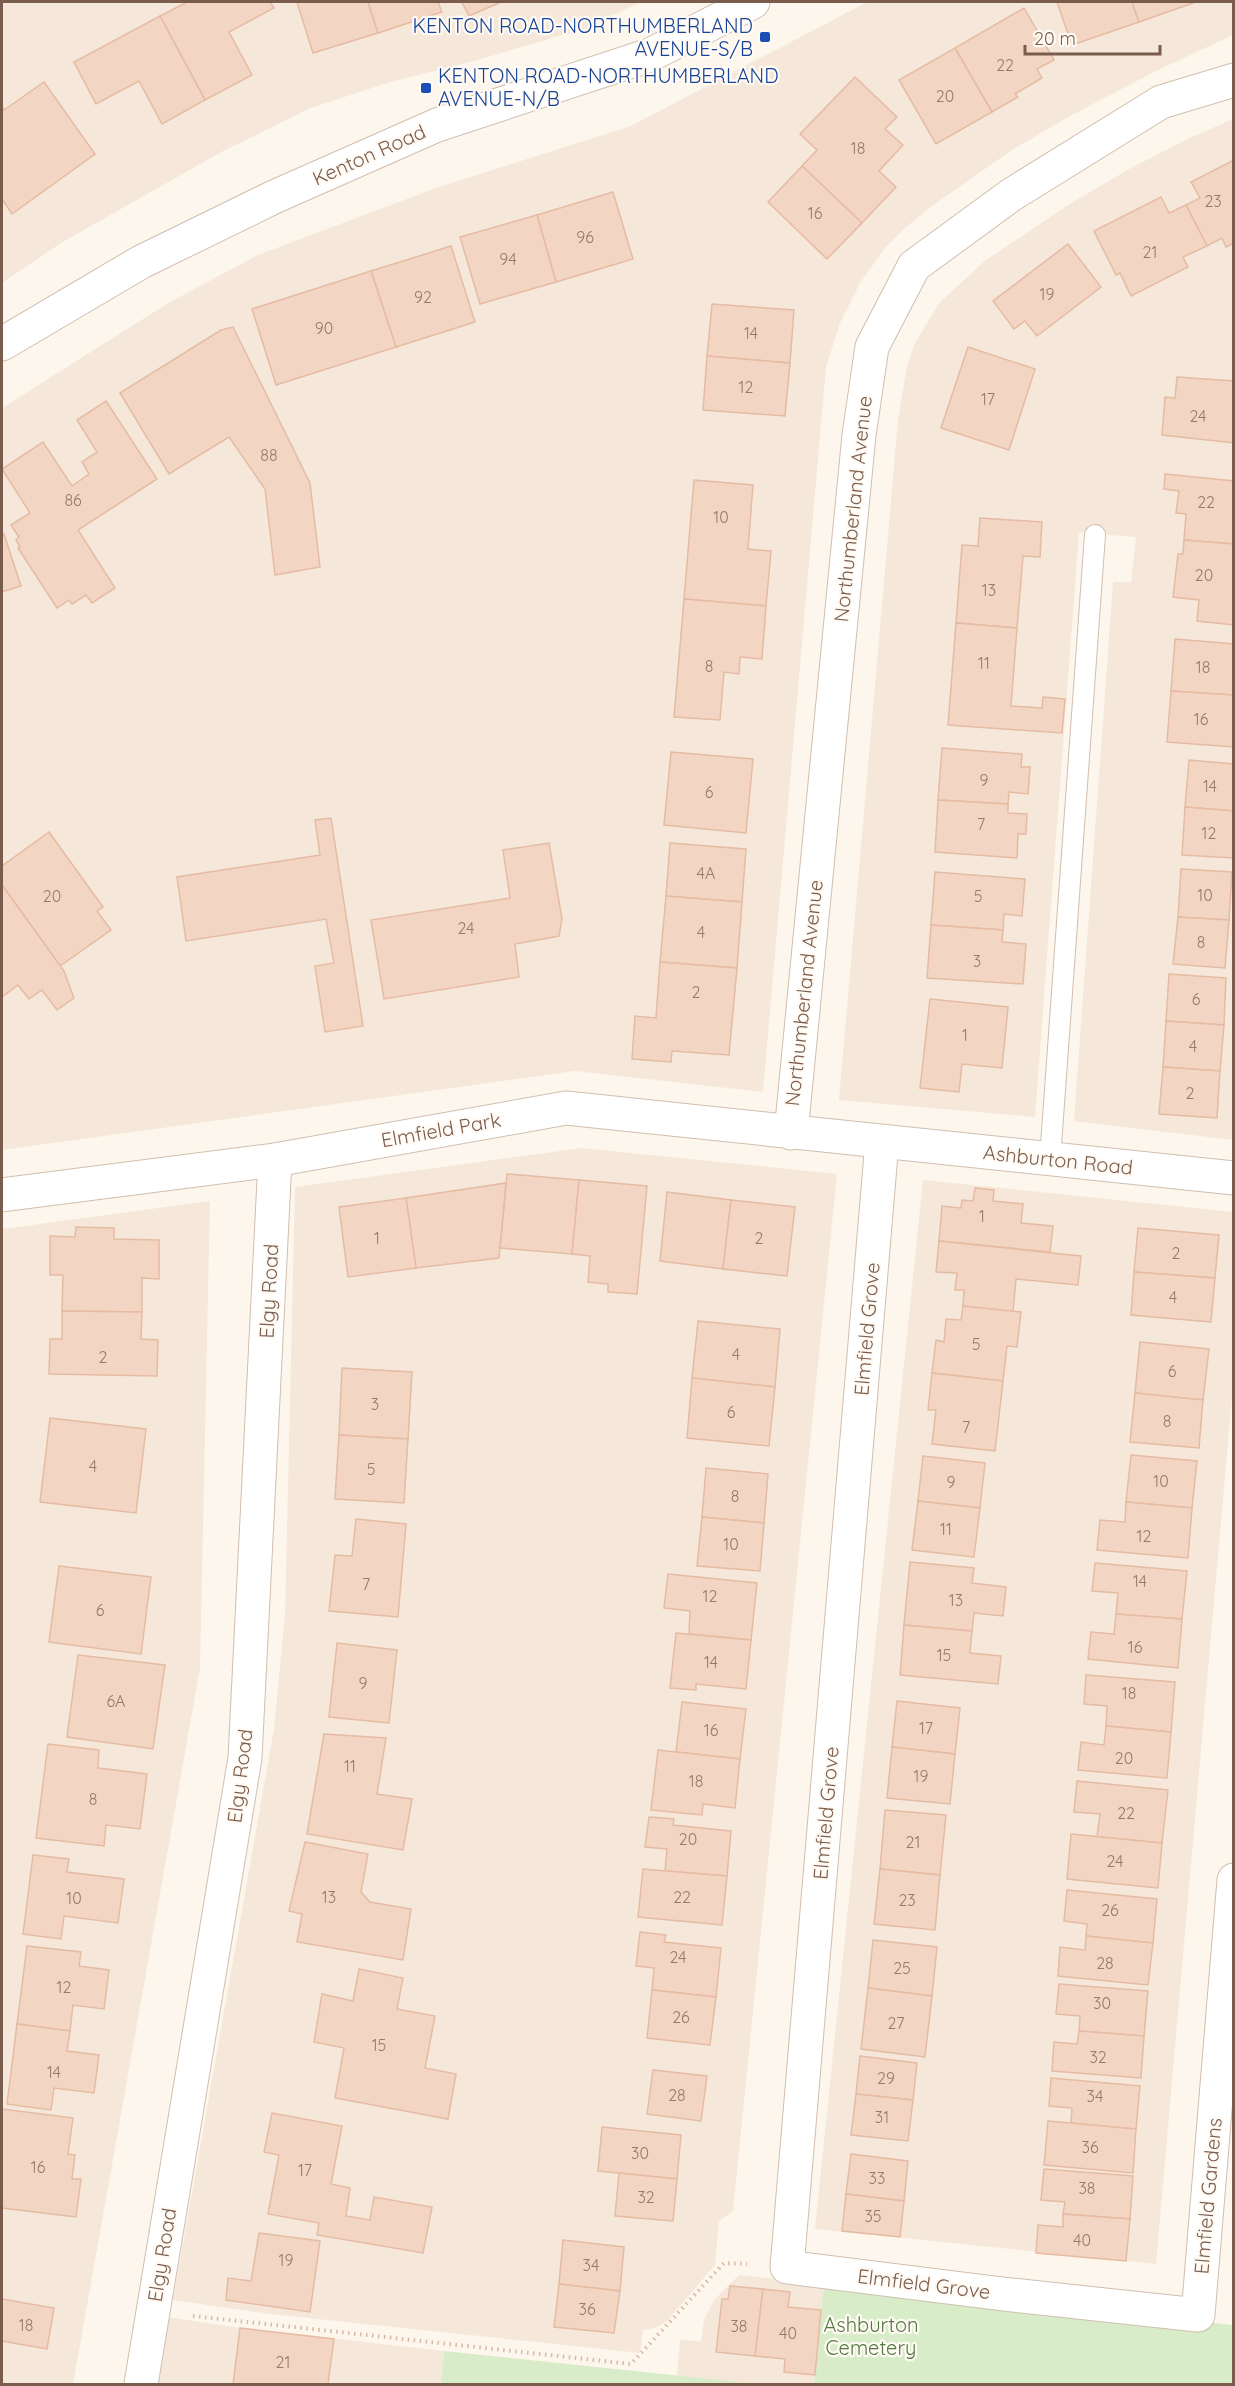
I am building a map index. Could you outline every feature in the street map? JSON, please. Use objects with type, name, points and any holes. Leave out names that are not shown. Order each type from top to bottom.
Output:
[{"type":"street","name":"Kenton Road","points":[[2,344],[141,262],[274,196],[437,125],[650,55],[753,2]]},
{"type":"street","name":"Northumberland Avenue","points":[[791,1133],[859,435],[872,347],[914,266],[1011,195],[1161,102],[1233,80]]},
{"type":"street","name":"Elmfield Park","points":[[2,1195],[275,1160],[566,1108],[882,1142]]},
{"type":"street","name":"Ashburton Road","points":[[882,1142],[1233,1178]]},
{"type":"street","name":"Elmfield Grove","points":[[882,1142],[788,2267],[1003,2294]]},
{"type":"street","name":"Elgy Road","points":[[141,2385],[245,1758],[275,1160]]},
{"type":"street","name":"Elmfield Gardens","points":[[1003,2294],[1198,2315],[1233,1880]]},
{"type":"lane","points":[[1050,1159],[1095,535]]},
{"type":"path","points":[[153,2311],[631,2364],[724,2263],[788,2267]]},
{"type":"shaded area","points":[[2,2],[641,2],[586,28],[474,61],[387,83],[311,108],[223,151],[61,243],[2,283]]},
{"type":"shaded area","points":[[867,2],[1233,2],[1233,35],[1156,71],[1070,116],[1012,150],[932,206],[886,247],[860,283],[840,323],[826,367],[763,1092],[575,1071],[2,1150],[2,408],[170,302],[258,255],[439,187],[631,126]]},
{"type":"shaded area","points":[[1233,119],[1233,1140],[1074,1121],[1113,582],[1131,582],[1136,537],[1097,534],[1097,529],[1079,533],[1035,1117],[839,1100],[898,420],[907,366],[915,343],[940,302],[986,260],[1068,205],[1131,168]]},
{"type":"shaded area","points":[[582,1148],[837,1174],[733,2211],[719,2221],[715,2265],[667,2321],[655,2328],[643,2330],[640,2353],[270,2314],[173,2300],[274,1729],[285,1615],[295,1187]]},
{"type":"shaded area","points":[[923,1180],[1233,1212],[1233,1385],[1156,2264],[815,2229]]},
{"type":"shaded area","points":[[210,1201],[200,1668],[73,2384],[2,2384],[2,1229]]},
{"type":"shaded area","points":[[739,2275],[824,2284],[814,2384],[758,2384],[677,2376],[680,2340],[701,2341],[704,2320],[714,2300]]},
{"type":"shaded area","points":[[168,2317],[240,2328],[444,2351],[441,2384],[156,2384]]},
{"type":"green space","name":"Ashburton Cemetery","points":[[824,2284],[1233,2325],[1233,2384],[814,2384]]},
{"type":"green space","points":[[444,2351],[758,2384],[441,2384]]},
{"type":"building","points":[[187,2],[270,2],[274,8],[229,32],[252,75],[205,100],[160,16]]},
{"type":"building","points":[[297,2],[368,2],[378,33],[313,53]]},
{"type":"building","points":[[368,2],[438,2],[442,12],[378,33]]},
{"type":"building","points":[[462,2],[501,2],[469,16]]},
{"type":"building","points":[[1057,2],[1132,2],[1139,22],[1072,45]]},
{"type":"building","points":[[1132,2],[1196,2],[1139,22]]},
{"type":"building","points":[[1024,8],[1054,60],[1037,69],[1042,78],[1015,94],[1018,97],[992,112],[955,48]]},
{"type":"building","points":[[160,16],[205,100],[162,124],[139,81],[96,104],[74,62]]},
{"type":"building","points":[[955,48],[992,112],[936,144],[899,80]]},
{"type":"building","points":[[855,77],[897,117],[885,129],[903,145],[879,171],[896,187],[862,223],[802,166],[817,150],[800,134]]},
{"type":"building","points":[[44,82],[95,154],[12,214],[2,199],[2,106],[4,110]]},
{"type":"building","points":[[1234,160],[1234,243],[1226,247],[1222,238],[1207,246],[1186,205],[1200,198],[1191,182]]},
{"type":"building","points":[[802,166],[862,223],[827,259],[768,202]]},
{"type":"building","points":[[613,192],[633,259],[556,282],[537,215]]},
{"type":"building","points":[[1161,197],[1169,213],[1186,205],[1207,246],[1183,257],[1188,267],[1131,296],[1120,273],[1116,275],[1094,231]]},
{"type":"building","points":[[537,215],[556,282],[480,304],[460,237]]},
{"type":"building","points":[[1068,244],[1101,287],[1037,336],[1025,321],[1014,329],[993,301]]},
{"type":"building","points":[[451,246],[475,322],[396,347],[371,271]]},
{"type":"building","points":[[371,271],[396,347],[276,385],[252,309]]},
{"type":"building","points":[[712,304],[794,310],[790,363],[707,356]]},
{"type":"building","points":[[233,327],[310,483],[320,567],[275,575],[265,489],[229,437],[169,474],[120,393],[221,330]]},
{"type":"building","points":[[968,347],[1035,369],[1009,450],[941,428]]},
{"type":"building","points":[[707,356],[790,363],[785,416],[703,410]]},
{"type":"building","points":[[1177,377],[1234,381],[1234,443],[1162,435],[1165,397],[1175,398]]},
{"type":"building","points":[[106,401],[157,479],[78,530],[115,588],[92,603],[86,595],[72,604],[69,600],[57,608],[18,548],[20,547],[16,540],[19,537],[11,525],[30,513],[2,469],[43,442],[72,486],[89,474],[82,462],[97,452],[77,420]]},
{"type":"building","points":[[1165,474],[1234,481],[1234,544],[1184,540],[1186,514],[1176,513],[1179,491],[1164,489]]},
{"type":"building","points":[[694,480],[753,485],[748,549],[771,551],[766,606],[684,599]]},
{"type":"building","points":[[980,518],[1042,522],[1040,557],[1023,556],[1017,628],[956,623],[962,545],[978,546]]},
{"type":"building","points":[[4,534],[21,586],[2,592],[2,535]]},
{"type":"building","points":[[1184,540],[1234,544],[1234,625],[1197,621],[1199,600],[1173,597],[1178,554],[1183,554]]},
{"type":"building","points":[[684,599],[766,606],[762,659],[740,657],[739,674],[724,672],[720,720],[674,717]]},
{"type":"building","points":[[956,623],[1017,628],[1011,706],[1042,708],[1043,697],[1065,699],[1062,733],[948,725]]},
{"type":"building","points":[[1175,639],[1234,644],[1234,695],[1171,691]]},
{"type":"building","points":[[1171,691],[1234,695],[1234,747],[1167,742]]},
{"type":"building","points":[[942,748],[1022,754],[1021,767],[1030,767],[1028,794],[1009,792],[1008,804],[938,800]]},
{"type":"building","points":[[671,752],[753,759],[746,833],[664,825]]},
{"type":"building","points":[[1189,760],[1234,764],[1234,811],[1185,807]]},
{"type":"building","points":[[938,800],[1008,804],[1008,813],[1027,814],[1026,834],[1018,834],[1017,858],[935,852]]},
{"type":"building","points":[[1185,807],[1234,811],[1234,858],[1182,855]]},
{"type":"building","points":[[331,818],[363,1026],[325,1032],[315,966],[334,963],[326,919],[186,941],[177,877],[320,855],[315,820]]},
{"type":"building","points":[[49,832],[103,907],[97,911],[111,930],[60,966],[2,885],[2,866]]},
{"type":"building","points":[[549,843],[562,919],[559,936],[515,944],[519,977],[384,999],[371,920],[510,898],[503,850]]},
{"type":"building","points":[[670,843],[746,849],[742,902],[666,896]]},
{"type":"building","points":[[1181,869],[1232,872],[1229,920],[1178,917]]},
{"type":"building","points":[[935,872],[1025,879],[1022,916],[1004,914],[1003,930],[931,925]]},
{"type":"building","points":[[2,885],[64,971],[74,998],[57,1010],[42,990],[29,999],[18,985],[2,997]]},
{"type":"building","points":[[666,896],[742,902],[737,968],[660,962]]},
{"type":"building","points":[[1178,917],[1229,920],[1225,968],[1173,964]]},
{"type":"building","points":[[931,925],[1003,930],[1002,942],[1026,944],[1023,984],[927,978]]},
{"type":"building","points":[[660,962],[737,968],[729,1055],[672,1051],[671,1062],[632,1059],[635,1016],[656,1018]]},
{"type":"building","points":[[1169,974],[1226,978],[1224,1025],[1166,1021]]},
{"type":"building","points":[[930,999],[1008,1007],[1002,1068],[962,1064],[959,1092],[920,1088]]},
{"type":"building","points":[[1166,1021],[1224,1025],[1220,1071],[1163,1067]]},
{"type":"building","points":[[1163,1067],[1220,1071],[1217,1118],[1159,1114]]},
{"type":"building","points":[[507,1174],[579,1180],[572,1254],[500,1248]]},
{"type":"building","points":[[579,1180],[647,1186],[637,1294],[608,1292],[608,1284],[588,1282],[590,1256],[572,1254]]},
{"type":"building","points":[[506,1183],[499,1258],[416,1268],[406,1198]]},
{"type":"building","points":[[975,1188],[994,1190],[993,1201],[1023,1204],[1021,1223],[1053,1226],[1050,1252],[939,1241],[942,1206],[961,1208],[962,1200],[973,1201]]},
{"type":"building","points":[[667,1192],[731,1200],[723,1269],[660,1261]]},
{"type":"building","points":[[406,1198],[416,1268],[348,1277],[339,1207]]},
{"type":"building","points":[[731,1200],[795,1207],[787,1276],[723,1269]]},
{"type":"building","points":[[76,1227],[114,1228],[114,1239],[159,1240],[159,1279],[142,1278],[142,1312],[62,1311],[63,1275],[50,1275],[50,1236],[75,1237]]},
{"type":"building","points":[[1138,1228],[1219,1235],[1215,1278],[1134,1272]]},
{"type":"building","points":[[939,1241],[1081,1256],[1078,1285],[1016,1279],[1013,1312],[963,1306],[964,1290],[955,1290],[957,1273],[936,1272]]},
{"type":"building","points":[[1134,1272],[1215,1278],[1211,1322],[1131,1315]]},
{"type":"building","points":[[963,1306],[1021,1312],[1017,1347],[1007,1346],[1003,1381],[932,1373],[936,1340],[944,1342],[946,1319],[961,1320]]},
{"type":"building","points":[[62,1311],[142,1312],[141,1339],[158,1340],[157,1376],[49,1374],[50,1339],[62,1339]]},
{"type":"building","points":[[698,1321],[780,1329],[775,1387],[692,1378]]},
{"type":"building","points":[[1140,1342],[1209,1349],[1203,1400],[1135,1393]]},
{"type":"building","points":[[342,1368],[412,1372],[408,1439],[339,1435]]},
{"type":"building","points":[[932,1373],[1003,1381],[995,1451],[932,1444],[936,1410],[928,1410]]},
{"type":"building","points":[[692,1378],[775,1387],[769,1446],[687,1438]]},
{"type":"building","points":[[1135,1393],[1203,1400],[1199,1448],[1130,1442]]},
{"type":"building","points":[[50,1418],[146,1429],[136,1513],[40,1502]]},
{"type":"building","points":[[339,1435],[408,1439],[404,1503],[335,1499]]},
{"type":"building","points":[[1131,1455],[1197,1461],[1192,1508],[1126,1502]]},
{"type":"building","points":[[923,1456],[985,1463],[980,1508],[918,1501]]},
{"type":"building","points":[[706,1468],[768,1474],[764,1523],[702,1517]]},
{"type":"building","points":[[918,1501],[980,1508],[974,1557],[912,1550]]},
{"type":"building","points":[[1126,1502],[1192,1508],[1188,1558],[1097,1550],[1100,1520],[1125,1522]]},
{"type":"building","points":[[702,1517],[764,1523],[760,1571],[697,1566]]},
{"type":"building","points":[[356,1519],[406,1524],[398,1617],[329,1611],[335,1555],[352,1556]]},
{"type":"building","points":[[910,1562],[974,1568],[972,1583],[1006,1587],[1003,1616],[974,1613],[972,1631],[904,1625]]},
{"type":"building","points":[[1095,1563],[1187,1571],[1182,1619],[1116,1614],[1118,1593],[1092,1591]]},
{"type":"building","points":[[59,1566],[151,1577],[141,1654],[49,1642]]},
{"type":"building","points":[[668,1574],[757,1583],[751,1640],[689,1634],[690,1611],[664,1608]]},
{"type":"building","points":[[1116,1614],[1182,1619],[1178,1668],[1088,1659],[1091,1632],[1114,1634]]},
{"type":"building","points":[[904,1625],[972,1631],[970,1653],[1001,1656],[998,1684],[900,1675]]},
{"type":"building","points":[[676,1633],[751,1640],[746,1689],[696,1684],[696,1690],[670,1688]]},
{"type":"building","points":[[337,1643],[397,1650],[389,1723],[329,1717]]},
{"type":"building","points":[[78,1655],[165,1665],[153,1749],[67,1737]]},
{"type":"building","points":[[1086,1675],[1175,1682],[1171,1732],[1106,1726],[1107,1706],[1084,1704]]},
{"type":"building","points":[[897,1701],[960,1708],[955,1754],[892,1747]]},
{"type":"building","points":[[682,1702],[746,1709],[740,1759],[676,1752]]},
{"type":"building","points":[[1106,1726],[1171,1732],[1167,1778],[1078,1770],[1081,1742],[1104,1745]]},
{"type":"building","points":[[324,1734],[386,1738],[377,1794],[412,1799],[403,1850],[307,1834]]},
{"type":"building","points":[[48,1744],[99,1750],[98,1768],[147,1774],[140,1829],[106,1825],[104,1846],[36,1838]]},
{"type":"building","points":[[892,1747],[955,1754],[950,1804],[887,1798]]},
{"type":"building","points":[[658,1750],[740,1759],[735,1808],[703,1804],[702,1815],[651,1810]]},
{"type":"building","points":[[1077,1781],[1168,1790],[1162,1843],[1097,1837],[1100,1814],[1074,1812]]},
{"type":"building","points":[[885,1810],[946,1815],[940,1875],[880,1869]]},
{"type":"building","points":[[649,1817],[674,1819],[673,1825],[731,1831],[727,1876],[665,1871],[667,1849],[645,1847]]},
{"type":"building","points":[[1071,1834],[1162,1843],[1158,1888],[1067,1879]]},
{"type":"building","points":[[305,1842],[368,1854],[361,1892],[370,1902],[411,1909],[403,1960],[297,1942],[302,1914],[289,1911]]},
{"type":"building","points":[[33,1855],[69,1859],[67,1872],[124,1879],[118,1923],[64,1916],[61,1939],[23,1934]]},
{"type":"building","points":[[643,1869],[727,1876],[722,1925],[638,1917]]},
{"type":"building","points":[[880,1869],[940,1875],[935,1930],[874,1924]]},
{"type":"building","points":[[1067,1890],[1157,1899],[1153,1943],[1086,1936],[1087,1924],[1064,1921]]},
{"type":"building","points":[[640,1932],[666,1935],[664,1942],[721,1948],[716,1997],[652,1990],[654,1968],[636,1966]]},
{"type":"building","points":[[1086,1936],[1153,1943],[1148,1985],[1058,1976],[1060,1947],[1085,1950]]},
{"type":"building","points":[[873,1940],[937,1947],[932,1996],[868,1988]]},
{"type":"building","points":[[27,1946],[81,1952],[79,1966],[109,1970],[104,2009],[73,2005],[70,2031],[17,2024]]},
{"type":"building","points":[[359,1969],[403,1978],[397,2009],[435,2016],[425,2068],[456,2074],[448,2119],[335,2098],[344,2048],[314,2042],[322,1994],[353,2001]]},
{"type":"building","points":[[1059,1984],[1148,1991],[1144,2036],[1079,2031],[1080,2016],[1056,2014]]},
{"type":"building","points":[[868,1988],[932,1996],[925,2057],[861,2049]]},
{"type":"building","points":[[652,1990],[716,1997],[710,2045],[647,2038]]},
{"type":"building","points":[[17,2024],[70,2031],[67,2051],[99,2055],[94,2093],[54,2088],[51,2110],[7,2104]]},
{"type":"building","points":[[1079,2031],[1144,2036],[1141,2078],[1052,2071],[1054,2042],[1077,2044]]},
{"type":"building","points":[[860,2056],[917,2063],[913,2100],[856,2094]]},
{"type":"building","points":[[653,2070],[707,2076],[701,2121],[647,2114]]},
{"type":"building","points":[[1051,2078],[1140,2086],[1136,2129],[1071,2123],[1072,2108],[1049,2106]]},
{"type":"building","points":[[856,2094],[913,2100],[908,2141],[851,2135]]},
{"type":"building","points":[[2,2109],[73,2118],[68,2154],[75,2155],[72,2179],[81,2179],[76,2217],[2,2208]]},
{"type":"building","points":[[272,2113],[342,2126],[331,2184],[350,2188],[346,2216],[370,2220],[374,2197],[432,2207],[423,2253],[317,2235],[319,2223],[268,2214],[279,2155],[264,2152]]},
{"type":"building","points":[[1048,2121],[1136,2129],[1133,2173],[1044,2165]]},
{"type":"building","points":[[602,2127],[681,2135],[677,2179],[598,2171]]},
{"type":"building","points":[[851,2154],[908,2161],[904,2201],[846,2194]]},
{"type":"building","points":[[1044,2169],[1133,2176],[1130,2219],[1063,2214],[1065,2202],[1041,2200]]},
{"type":"building","points":[[619,2173],[677,2179],[673,2221],[615,2216]]},
{"type":"building","points":[[846,2194],[904,2201],[900,2237],[842,2231]]},
{"type":"building","points":[[1063,2214],[1130,2219],[1126,2261],[1036,2253],[1038,2225],[1063,2227]]},
{"type":"building","points":[[259,2233],[320,2241],[310,2312],[226,2300],[228,2278],[251,2281]]},
{"type":"building","points":[[563,2240],[624,2247],[620,2291],[559,2284]]},
{"type":"building","points":[[559,2284],[620,2291],[614,2333],[554,2327]]},
{"type":"building","points":[[730,2286],[763,2289],[755,2356],[716,2352],[722,2299],[728,2299]]},
{"type":"building","points":[[763,2289],[790,2292],[788,2307],[821,2310],[815,2375],[784,2372],[785,2359],[755,2356]]},
{"type":"building","points":[[2,2299],[54,2308],[47,2349],[2,2341]]},
{"type":"building","points":[[240,2328],[334,2339],[328,2384],[233,2384]]},
{"type":"place","name":"KENTON ROAD-NORTHUMBERLAND AVENUE-S/B","points":[[765,37]]},
{"type":"place","name":"KENTON ROAD-NORTHUMBERLAND AVENUE-N/B","points":[[426,88]]}]
